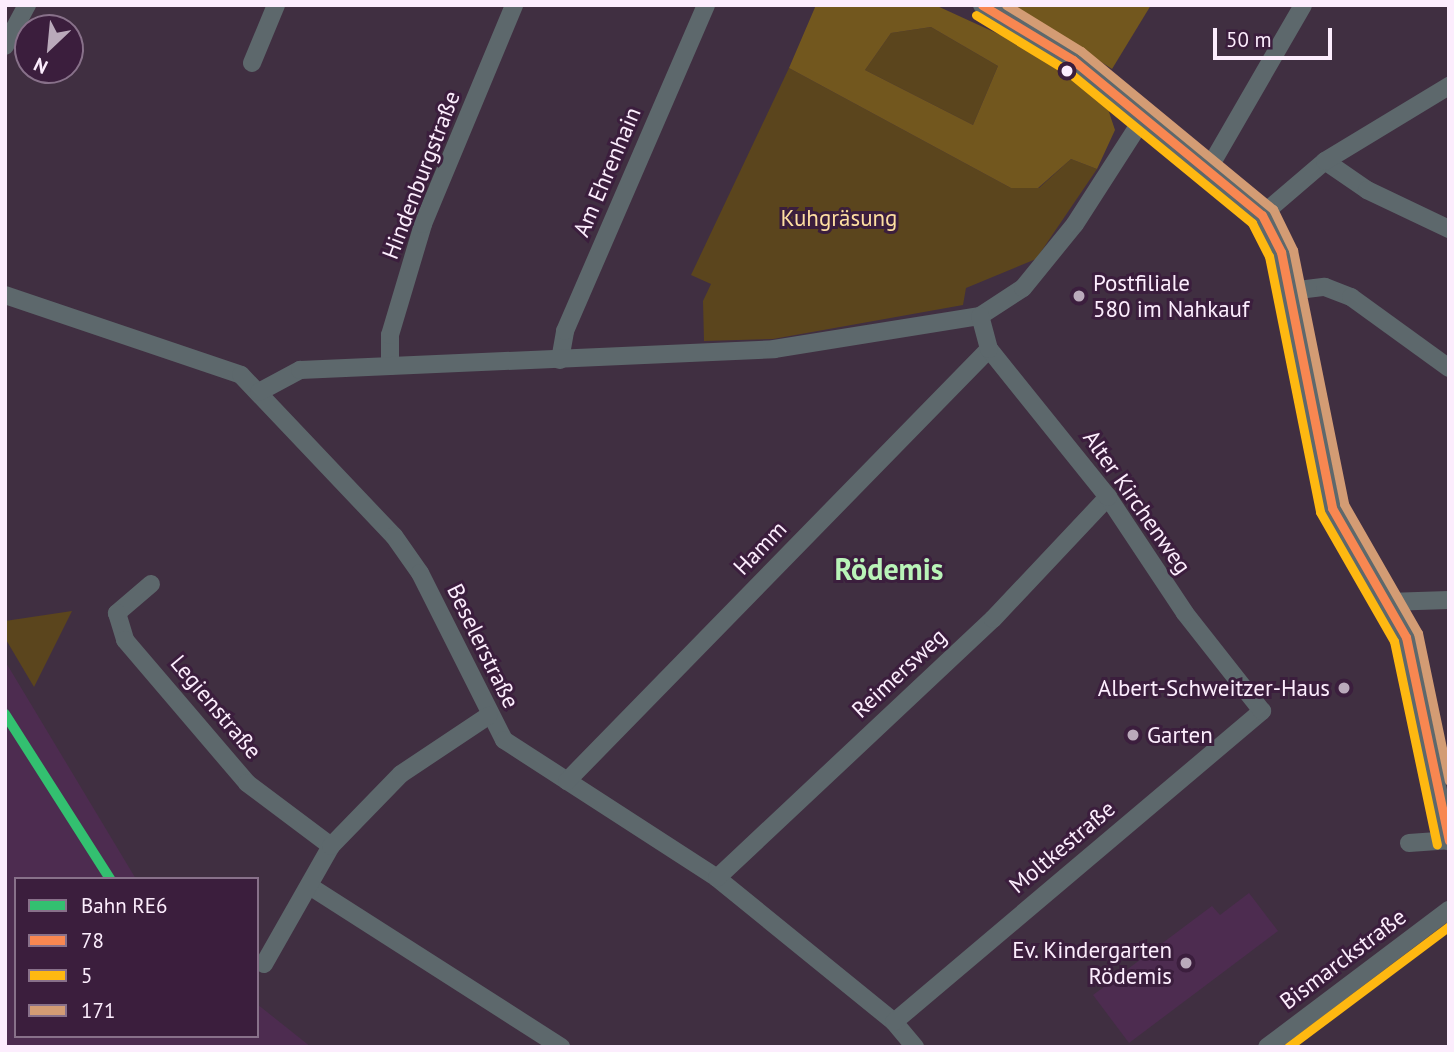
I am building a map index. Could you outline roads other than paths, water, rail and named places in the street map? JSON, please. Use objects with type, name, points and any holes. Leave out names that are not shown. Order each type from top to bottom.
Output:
[{"type":"street","points":[[5,46],[27,5]]},
{"type":"street","points":[[252,63],[276,5]]},
{"type":"street","name":"Hindenburgstraße","points":[[390,366],[390,335],[423,224],[514,5]]},
{"type":"street","name":"Am Ehrenhain","points":[[559,360],[565,331],[706,5]]},
{"type":"street","points":[[982,5],[1042,38],[1209,168],[1262,215],[1281,252],[1332,508],[1406,637],[1448,841],[1409,843]]},
{"type":"street","points":[[1209,168],[1303,5]]},
{"type":"street","points":[[1262,215],[1325,161],[1449,86]]},
{"type":"street","points":[[259,392],[300,370],[774,349],[980,316],[1032,277],[1075,224],[1144,117]]},
{"type":"street","points":[[1325,161],[1367,190],[1449,229]]},
{"type":"street","points":[[1290,291],[1325,287],[1351,297],[1449,368]]},
{"type":"street","name":"Beselerstraße","points":[[5,295],[222,365],[259,392],[394,536],[420,573],[488,716],[503,740],[717,878],[894,1022],[915,1047]]},
{"type":"street","name":"Alter Kirchenweg","points":[[980,316],[989,349],[1108,497],[1185,614],[1262,711]]},
{"type":"street","name":"Hamm","points":[[567,781],[989,349]]},
{"type":"street","name":"Reimersweg","points":[[717,878],[993,619],[1108,497]]},
{"type":"street","name":"Legienstraße","points":[[151,584],[117,613],[125,640],[247,783],[331,846]]},
{"type":"street","points":[[1387,602],[1449,600]]},
{"type":"street","name":"Moltkestraße","points":[[894,1022],[1262,711]]},
{"type":"street","points":[[264,964],[311,887],[331,846],[401,774],[488,716]]},
{"type":"street","points":[[311,887],[561,1047]]},
{"type":"street","name":"Bismarckstraße","points":[[1267,1047],[1449,911]]},
{"type":"rail line","name":"RE6","points":[[5,714],[109,877]]},
{"type":"place","name":"Postfiliale 580 im Nahkauf","points":[[1079,296]]},
{"type":"place","name":"Albert-Schweitzer-Haus","points":[[1344,688]]},
{"type":"place","name":"Garten","points":[[1133,735]]},
{"type":"place","name":"Ev. Kindergarten Rödemis","points":[[1186,963]]},
{"type":"district","name":"Rödemis","points":[[889,569]]},
{"type":"park label","name":"Kuhgräsung","points":[[839,218]]}]
